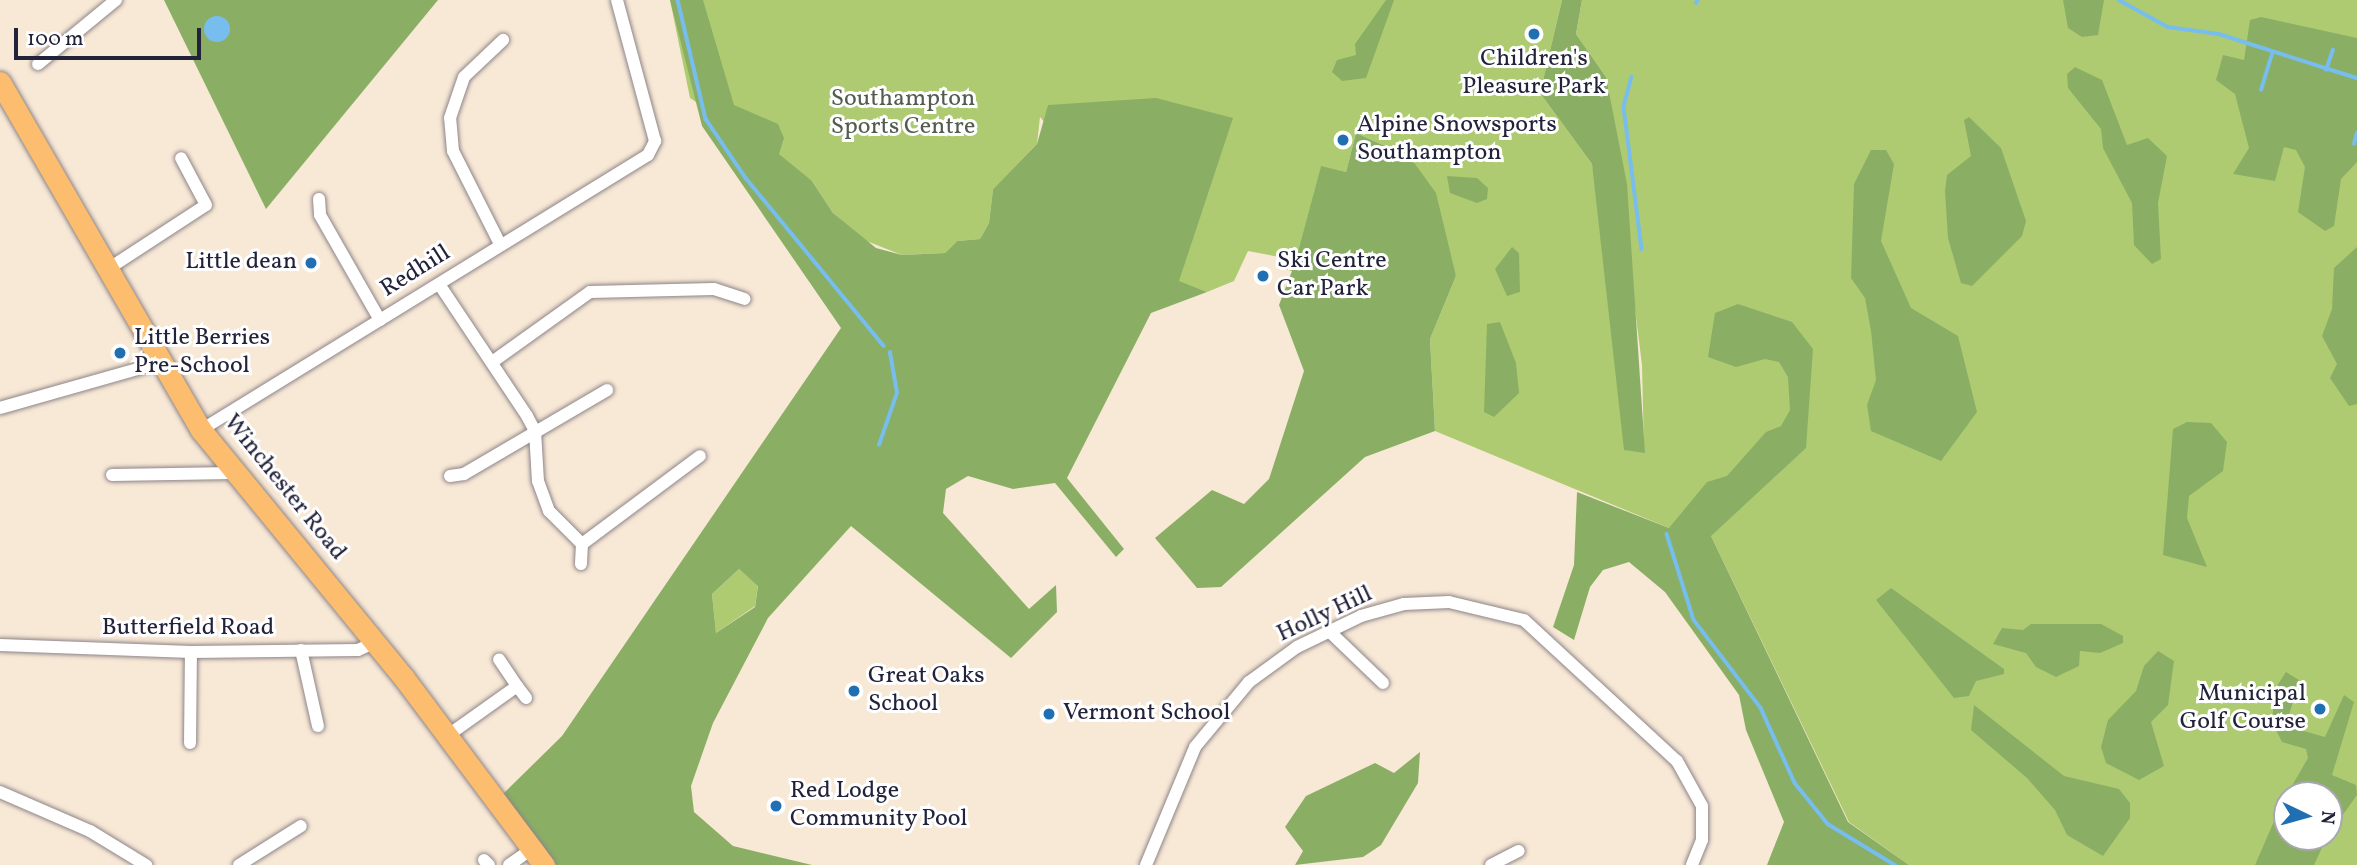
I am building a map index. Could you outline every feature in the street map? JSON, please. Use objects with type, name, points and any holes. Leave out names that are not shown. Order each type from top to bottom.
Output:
[{"type":"main road","name":"Winchester Road","points":[[0,82],[111,267],[201,430],[375,642],[538,857]]},
{"type":"street","points":[[38,64],[116,0]]},
{"type":"street","name":"Redhill","points":[[201,430],[439,284],[499,242],[653,149],[617,0]]},
{"type":"street","points":[[499,242],[450,135],[457,90],[503,40]]},
{"type":"street","points":[[111,267],[206,205],[181,158]]},
{"type":"street","points":[[318,199],[320,215],[380,320]]},
{"type":"street","points":[[439,284],[495,360],[535,431],[533,455],[549,511],[582,544],[581,565]]},
{"type":"street","points":[[495,360],[590,292],[714,289],[744,299]]},
{"type":"street","points":[[0,408],[163,362]]},
{"type":"street","points":[[450,476],[464,474],[607,390]]},
{"type":"street","points":[[582,544],[700,456]]},
{"type":"street","points":[[112,475],[233,472]]},
{"type":"street","name":"Holly Hill","points":[[1146,865],[1207,726],[1269,666],[1329,631],[1404,604],[1488,607],[1524,620],[1677,761],[1702,806],[1702,840],[1692,865]]},
{"type":"street","points":[[1329,631],[1383,683]]},
{"type":"street","name":"Butterfield Road","points":[[0,645],[191,652],[358,650],[375,642]]},
{"type":"street","points":[[301,650],[302,676],[323,709],[318,726]]},
{"type":"street","points":[[186,734],[191,652]]},
{"type":"street","points":[[499,659],[526,698]]},
{"type":"street","points":[[447,736],[517,686]]},
{"type":"street","points":[[0,792],[90,831],[146,865]]},
{"type":"street","points":[[239,865],[301,826]]},
{"type":"street","points":[[1491,865],[1519,851]]},
{"type":"street","points":[[509,865],[538,857]]},
{"type":"green space","points":[[164,0],[438,0],[266,209]]},
{"type":"green space","name":"Southampton Sports Centre","points":[[670,0],[1562,0],[1540,93],[1592,164],[1644,453],[1642,365],[1606,77],[1576,34],[1582,0],[2357,0],[2357,865],[1909,865],[1849,822],[1711,536],[1669,528],[1435,431],[1430,339],[1456,276],[1410,157],[1356,133],[1346,172],[1321,167],[1296,260],[1248,251],[1234,281],[1207,292],[1179,282],[1040,117],[1037,144],[993,189],[989,223],[980,239],[957,241],[945,253],[902,255],[864,240],[833,213],[812,181],[690,98]]},
{"type":"green space","points":[[670,0],[703,0],[734,105],[778,124],[784,138],[779,154],[812,181],[833,213],[876,248],[902,255],[945,253],[957,241],[980,239],[989,223],[993,189],[1037,144],[1048,105],[1156,98],[1233,118],[1179,281],[1207,292],[1151,313],[1067,478],[1124,549],[1116,557],[1055,483],[1013,489],[968,476],[946,489],[943,513],[1029,609],[1056,585],[1057,612],[1011,658],[851,526],[768,618],[713,723],[691,786],[694,812],[733,846],[812,865],[556,865],[503,794],[562,736],[841,328],[702,126]],"holes":[[[739,569],[758,586],[755,607],[716,633],[712,594]]]},
{"type":"green space","points":[[1386,0],[1394,0],[1366,78],[1342,81],[1332,72],[1337,60],[1356,55],[1355,44]]},
{"type":"green space","points":[[1562,0],[1582,0],[1576,34],[1606,77],[1627,184],[1645,453],[1624,450],[1592,164],[1540,93]]},
{"type":"green space","points":[[2063,0],[2104,0],[2098,35],[2082,37],[2068,28]]},
{"type":"green space","points":[[2261,17],[2357,38],[2357,162],[2341,179],[2334,226],[2325,231],[2298,212],[2305,167],[2296,150],[2284,147],[2275,181],[2233,174],[2249,148],[2235,94],[2216,80],[2223,55],[2244,60],[2250,20]]},
{"type":"green space","points":[[2075,67],[2102,80],[2127,145],[2148,138],[2167,156],[2158,203],[2161,259],[2152,264],[2134,245],[2132,203],[2103,148],[2101,129],[2068,88],[2067,74]]},
{"type":"green space","points":[[1969,117],[2001,148],[2026,221],[2022,236],[1972,286],[1961,283],[1948,238],[1945,191],[1947,175],[1971,156],[1964,120]]},
{"type":"green space","points":[[1356,133],[1410,157],[1436,193],[1456,276],[1430,339],[1435,431],[1365,457],[1221,587],[1197,588],[1155,538],[1212,490],[1244,504],[1269,479],[1304,371],[1279,305],[1292,271],[1279,267],[1282,257],[1296,259],[1321,166],[1346,172]]},
{"type":"green space","points":[[1871,150],[1886,150],[1894,164],[1881,241],[1911,308],[1958,336],[1977,412],[1941,461],[1871,431],[1867,405],[1876,380],[1871,331],[1865,298],[1851,278],[1854,184]]},
{"type":"green space","points":[[1447,176],[1477,178],[1488,188],[1487,199],[1477,203],[1450,193]]},
{"type":"green space","points":[[1512,247],[1519,253],[1520,292],[1507,296],[1495,269]]},
{"type":"green space","points":[[2357,247],[2357,404],[2349,406],[2330,378],[2337,364],[2322,336],[2332,309],[2334,268]]},
{"type":"green space","points":[[1738,304],[1792,322],[1813,349],[1806,448],[1711,536],[1848,822],[1909,865],[1767,865],[1784,822],[1746,730],[1739,695],[1665,592],[1629,562],[1603,570],[1590,587],[1574,640],[1553,627],[1574,565],[1577,492],[1669,528],[1707,482],[1727,476],[1766,432],[1781,426],[1790,410],[1788,377],[1779,362],[1765,359],[1736,367],[1708,357],[1715,313]]},
{"type":"green space","points":[[1500,322],[1516,363],[1519,393],[1494,417],[1484,412],[1487,324]]},
{"type":"green space","points":[[2187,422],[2211,423],[2227,442],[2223,471],[2189,496],[2187,518],[2207,567],[2163,555],[2173,429]]},
{"type":"green space","points":[[739,569],[758,585],[755,606],[716,633],[712,594]]},
{"type":"green space","points":[[1891,588],[2004,669],[2004,674],[1976,681],[1969,696],[1954,698],[1876,600]]},
{"type":"green space","points":[[2031,624],[2101,624],[2123,636],[2123,643],[2100,653],[2080,651],[2079,666],[2056,677],[2036,667],[2026,653],[1993,644],[2002,628],[2023,630]]},
{"type":"green space","points":[[2158,651],[2174,661],[2168,705],[2151,722],[2164,766],[2139,780],[2106,763],[2101,747],[2108,720],[2136,691],[2144,666]]},
{"type":"green space","points":[[2286,672],[2299,680],[2286,726],[2325,737],[2344,695],[2354,702],[2332,775],[2356,785],[2357,795],[2343,814],[2343,781],[2295,781],[2308,758],[2306,749],[2282,742],[2272,722],[2275,689]]},
{"type":"green space","points":[[1974,705],[2064,776],[2119,789],[2130,803],[2130,818],[2103,856],[2067,835],[2055,810],[2027,778],[1971,730]]},
{"type":"green space","points":[[1420,752],[1418,783],[1381,845],[1363,857],[1295,865],[1303,851],[1285,827],[1306,796],[1375,763],[1394,773]]},
{"type":"green space","points":[[2273,824],[2273,851],[2320,851],[2314,865],[2255,865]]},
{"type":"water","points":[[217,16],[226,20],[230,29],[226,38],[217,42],[208,38],[204,29],[208,20]]},
{"type":"waterway","points":[[678,0],[706,119],[746,178],[884,346]]},
{"type":"waterway","points":[[2119,0],[2168,27],[2219,34],[2357,78]]},
{"type":"waterway","points":[[2326,70],[2333,50]]},
{"type":"waterway","points":[[2261,90],[2272,55]]},
{"type":"waterway","points":[[1632,77],[1624,107],[1642,249]]},
{"type":"waterway","points":[[2354,144],[2357,133]]},
{"type":"waterway","points":[[879,445],[897,393],[890,353]]},
{"type":"waterway","points":[[1667,534],[1694,620],[1761,708],[1795,783],[1828,824],[1895,865]]},
{"type":"place","name":"Children's Pleasure Park","points":[[1534,34]]},
{"type":"place","name":"Alpine Snowsports Southampton","points":[[1343,140]]},
{"type":"place","name":"Little dean","points":[[311,263]]},
{"type":"place","name":"Ski Centre Car Park","points":[[1263,276]]},
{"type":"place","name":"Little Berries Pre-School","points":[[120,353]]},
{"type":"place","name":"Great Oaks School","points":[[854,691]]},
{"type":"place","name":"Municipal Golf Course","points":[[2320,709]]},
{"type":"place","name":"Vermont School","points":[[1049,714]]},
{"type":"place","name":"Red Lodge Community Pool","points":[[776,806]]}]
